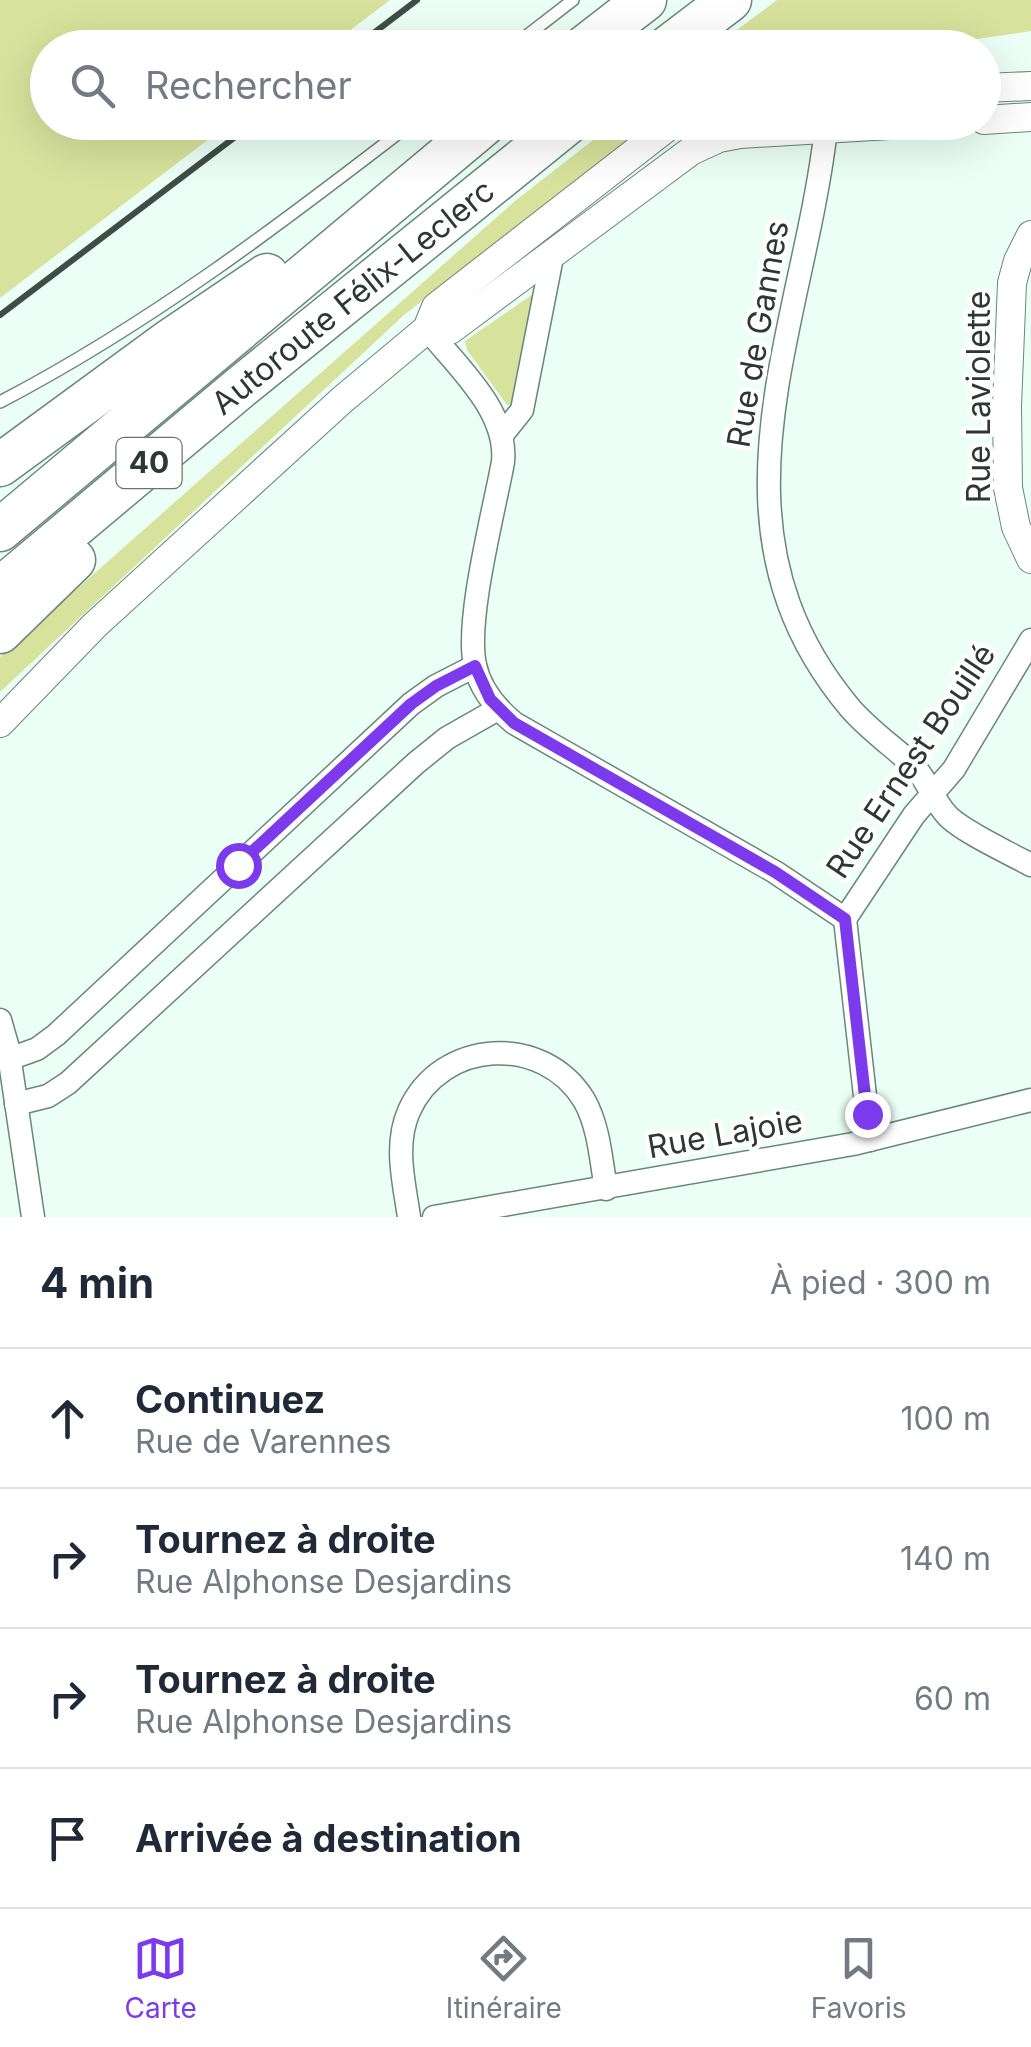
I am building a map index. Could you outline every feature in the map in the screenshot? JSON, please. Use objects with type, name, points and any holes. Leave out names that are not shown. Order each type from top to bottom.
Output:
[{"type":"highway","points":[[606,30],[645,0]]},
{"type":"highway","points":[[691,30],[730,0]]},
{"type":"highway","name":"Autoroute Félix-Leclerc","points":[[0,530],[465,140]]},
{"type":"highway","name":"Autoroute Félix-Leclerc","points":[[0,589],[547,140]]},
{"type":"highway","points":[[0,465],[168,342],[450,152]]},
{"type":"highway","points":[[0,632],[300,339]]},
{"type":"street","points":[[1001,87],[1031,86]]},
{"type":"street","points":[[1001,119],[1031,117]]},
{"type":"street","points":[[0,723],[62,656],[120,602],[342,400],[428,328],[436,307],[651,140]]},
{"type":"street","points":[[428,328],[450,330],[692,152],[718,140]]},
{"type":"street","name":"Rue de Gannes","points":[[824,140],[772,406],[768,460],[773,538],[793,612],[825,672],[852,710],[914,766],[951,820],[1031,865]]},
{"type":"street","name":"Rue Laviolette","points":[[1031,235],[1012,284],[1007,406],[1010,498],[1019,537],[1031,559]]},
{"type":"street","points":[[502,435],[522,410],[552,257]]},
{"type":"street","points":[[428,328],[490,410],[502,435],[503,462],[474,629],[475,666],[483,688],[498,709],[523,728],[775,872],[845,919],[870,1140]]},
{"type":"street","name":"Rue Ernest Bouillé","points":[[845,919],[914,816],[954,769],[1031,640]]},
{"type":"street","points":[[9,1059],[37,1049],[56,1036],[411,704],[475,666]]},
{"type":"street","points":[[16,1104],[48,1096],[68,1082],[416,763],[448,738],[498,709]]},
{"type":"street","points":[[0,1020],[33,1217]]},
{"type":"street","name":"Rue Lajoie","points":[[409,1217],[401,1144],[408,1112],[438,1073],[482,1054],[532,1058],[560,1073],[572,1085],[595,1128],[606,1189]]},
{"type":"street","name":"Rue Lajoie","points":[[434,1217],[870,1140],[1031,1100]]},
{"type":"lane","points":[[535,30],[574,0]]},
{"type":"lane","points":[[0,402],[74,362],[186,289],[389,140]]},
{"type":"green space","points":[[0,0],[390,0],[350,30],[30,30],[30,140],[208,140],[0,298]]},
{"type":"green space","points":[[777,0],[1031,0],[1031,31],[1001,35],[1001,30],[737,30]]},
{"type":"green space","points":[[593,140],[628,140],[404,315],[0,692],[0,657],[515,201]]},
{"type":"green space","points":[[533,294],[513,404],[507,405],[467,350],[465,341]]},
{"type":"railway","points":[[378,30],[417,0]]},
{"type":"railway","points":[[0,315],[231,140]]},
{"type":"route","points":[[238,865],[411,704],[475,666],[490,699],[514,723],[775,872],[845,919],[867,1114]]}]
